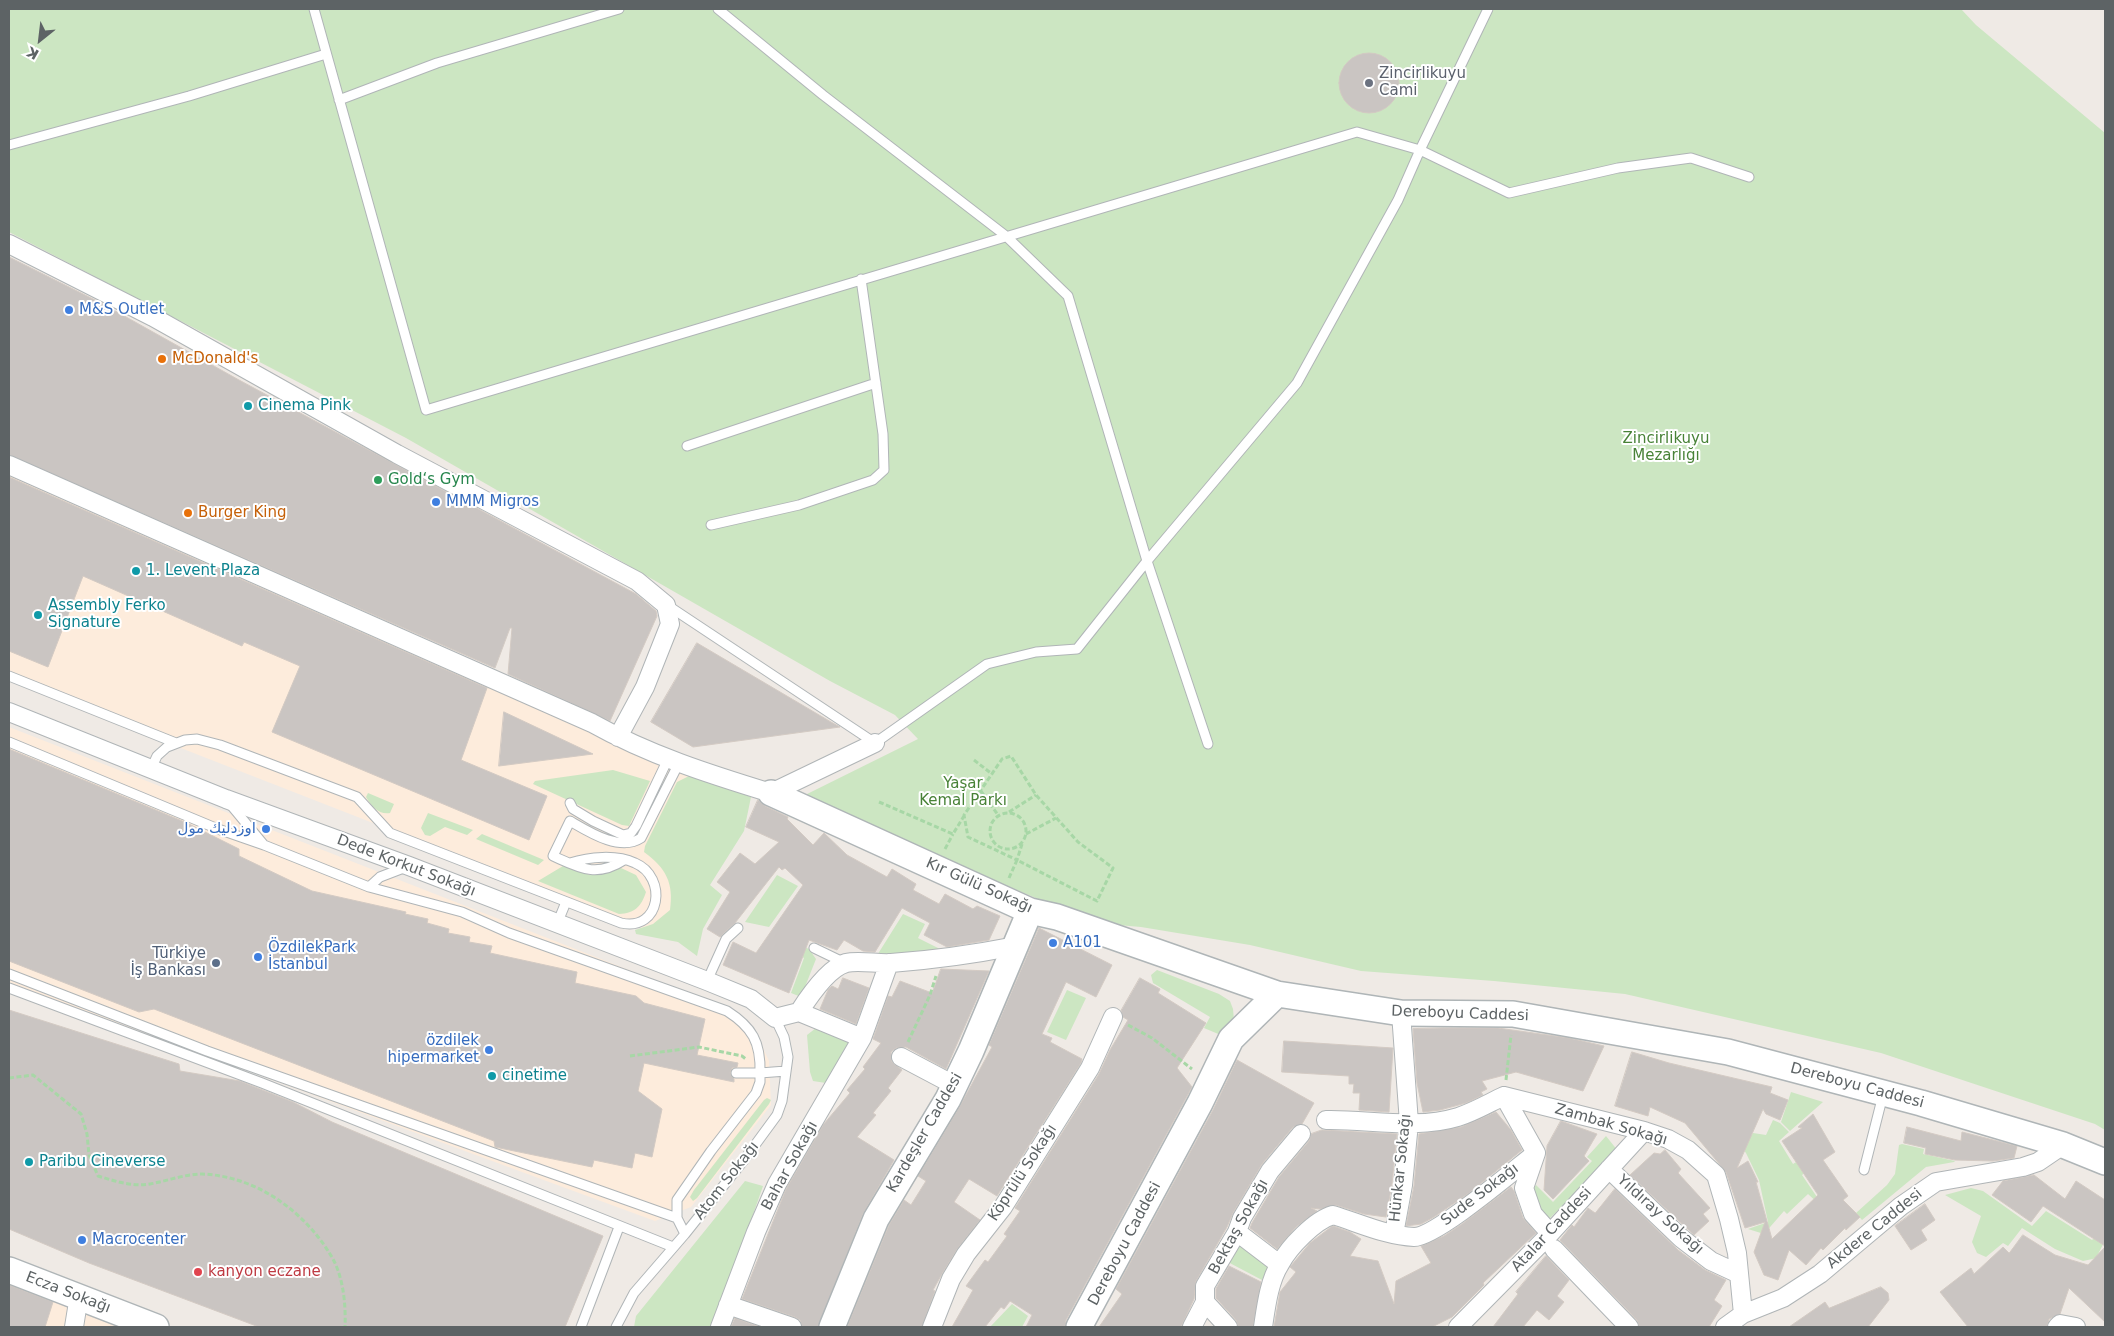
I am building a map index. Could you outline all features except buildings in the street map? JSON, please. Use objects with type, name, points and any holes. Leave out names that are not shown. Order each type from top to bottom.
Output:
[{"type":"main road","name":"Kır Gülü Sokağı","points":[[771,793],[1030,911],[1057,917],[1278,994]]},
{"type":"main road","name":"Kardeşler Caddesi","points":[[832,1327],[876,1219],[948,1099],[1030,911]]},
{"type":"main road","name":"Dereboyu Caddesi","points":[[1080,1327],[1200,1104],[1231,1039],[1278,994],[1401,1013],[1513,1014],[1728,1052],[1883,1093],[2063,1145],[2105,1162]]},
{"type":"main road","name":"Ecza Sokağı","points":[[9,1270],[156,1327]]},
{"type":"street","points":[[9,244],[152,317],[397,454],[637,581],[666,605],[670,624],[645,687],[618,737]]},
{"type":"street","points":[[9,465],[592,723],[618,737],[674,761],[771,793],[875,743]]},
{"type":"street","name":"Dede Korkut Sokağı","points":[[9,712],[226,799],[409,866],[707,981],[751,999],[775,1018]]},
{"type":"street","points":[[799,1012],[825,977],[845,963],[889,964],[1016,946]]},
{"type":"street","name":"Bahar Sokağı","points":[[720,1327],[756,1232],[777,1184],[862,1038],[889,964]]},
{"type":"street","points":[[775,1018],[799,1012],[862,1038]]},
{"type":"street","name":"Hünkar Sokağı","points":[[1394,1234],[1403,1185],[1409,1123],[1401,1013]]},
{"type":"street","name":"Köprülü Sokağı","points":[[932,1327],[951,1279],[966,1254],[1003,1207],[1090,1068],[1113,1017]]},
{"type":"street","points":[[905,1050],[954,1085]]},
{"type":"street","points":[[1326,1120],[1409,1123],[1457,1117],[1504,1096],[1536,1153],[1524,1188],[1533,1214],[1552,1241],[1629,1327]]},
{"type":"street","name":"Zambak Sokağı","points":[[1504,1096],[1644,1131],[1688,1150],[1716,1175],[1737,1253],[1742,1314]]},
{"type":"street","name":"Atalar Caddesi","points":[[1458,1327],[1552,1241],[1608,1169],[1644,1131]]},
{"type":"street","name":"Bektaş Sokağı","points":[[1192,1327],[1206,1302],[1205,1286],[1237,1232],[1242,1218],[1270,1171],[1302,1134]]},
{"type":"street","name":"Akdere Caddesi","points":[[1724,1327],[1742,1314],[1783,1298],[1820,1274],[1901,1206],[1936,1182],[2023,1167],[2038,1162],[2063,1145]]},
{"type":"street","name":"Sude Sokağı","points":[[1279,1264],[1315,1223],[1324,1217],[1333,1215],[1394,1234],[1416,1237],[1447,1223],[1536,1153]]},
{"type":"street","name":"Yıldıray Sokağı","points":[[1608,1169],[1681,1238],[1711,1261],[1739,1274]]},
{"type":"street","points":[[1237,1232],[1279,1264],[1269,1294],[1263,1327]]},
{"type":"street","points":[[74,1327],[79,1296]]},
{"type":"street","points":[[1206,1302],[1228,1327]]},
{"type":"street","points":[[728,1305],[792,1327]]},
{"type":"street","points":[[2057,1327],[2060,1324],[2076,1327]]},
{"type":"lane","points":[[314,9],[426,410],[1357,132],[1420,150],[1509,193],[1618,168],[1691,158],[1749,178]]},
{"type":"lane","points":[[339,100],[437,63],[619,9]]},
{"type":"lane","points":[[718,9],[824,95],[1006,236],[1068,296],[1147,561],[1208,744]]},
{"type":"lane","points":[[666,605],[875,743],[987,664],[1036,652],[1077,649],[1147,561],[1297,383],[1398,200],[1488,9]]},
{"type":"lane","points":[[9,145],[189,96],[326,54]]},
{"type":"lane","points":[[711,524],[799,505],[873,480],[884,470],[883,434],[861,279]]},
{"type":"lane","points":[[687,446],[876,383]]},
{"type":"lane","points":[[9,676],[176,744]]},
{"type":"lane","points":[[151,769],[157,756],[168,747],[176,744],[197,739],[220,745],[357,797],[390,833],[629,925],[651,915],[655,905],[657,892],[652,878],[644,868],[624,860],[608,869],[583,870],[553,856],[570,821],[609,840],[627,843],[641,838],[674,761]]},
{"type":"lane","points":[[9,742],[218,829],[264,845],[368,887],[462,912],[509,932],[727,1011],[742,1021],[754,1035],[761,1059],[760,1082],[756,1093],[711,1151],[677,1200],[677,1218],[685,1234]]},
{"type":"lane","points":[[570,803],[573,809],[594,821],[623,834],[631,833],[674,761]]},
{"type":"lane","points":[[226,799],[264,845]]},
{"type":"lane","points":[[214,837],[217,834],[259,850],[264,845]]},
{"type":"lane","points":[[368,887],[380,877],[409,866]]},
{"type":"lane","points":[[557,924],[566,902]]},
{"type":"lane","points":[[707,981],[726,939],[738,928]]},
{"type":"lane","points":[[814,948],[845,963]]},
{"type":"lane","points":[[9,974],[207,1051],[677,1218]]},
{"type":"lane","points":[[9,988],[262,1082],[618,1227],[673,1247]]},
{"type":"lane","name":"Atom Sokağı","points":[[616,1327],[634,1293],[685,1234],[777,1115],[782,1101],[788,1058],[784,1037],[775,1018]]},
{"type":"lane","points":[[736,1073],[786,1071]]},
{"type":"lane","points":[[1864,1170],[1883,1093]]},
{"type":"lane","points":[[581,1327],[618,1227]]},
{"type":"path","points":[[944,852],[964,815],[1002,759],[1011,756],[1036,795],[1056,818],[1078,842],[1113,868],[1097,901],[968,837],[964,815]]},
{"type":"path","points":[[974,760],[992,774]]},
{"type":"path","points":[[980,791],[998,815]]},
{"type":"path","points":[[1022,844],[1012,849],[1002,849],[993,842],[989,833],[991,822],[998,815],[1009,812],[1036,795]]},
{"type":"path","points":[[879,802],[953,834]]},
{"type":"path","points":[[1000,897],[1026,834],[1025,824],[1018,816],[1009,812]]},
{"type":"path","points":[[1026,834],[1056,818]]},
{"type":"path","points":[[905,1050],[930,995],[942,958]]},
{"type":"path","points":[[1504,1096],[1513,1014]]},
{"type":"path","points":[[1113,1017],[1152,1038],[1187,1064]]},
{"type":"path","points":[[630,1056],[699,1047],[742,1056]]},
{"type":"path","points":[[9,1078],[33,1075],[81,1114],[87,1134],[89,1154],[98,1176],[126,1184],[148,1184],[202,1174],[238,1180],[278,1199],[307,1223],[331,1255],[343,1291],[345,1327]]},
{"type":"shaded area","points":[[9,472],[691,775],[693,910],[678,942],[9,681]]},
{"type":"shaded area","name":"ÖzdilekPark İstanbul","points":[[9,727],[731,1010],[754,1028],[769,1061],[771,1105],[691,1207],[655,1221],[9,983]]},
{"type":"shaded area","points":[[9,1278],[142,1327],[9,1327]]},
{"type":"green space","name":"Zincirlikuyu Mezarlığı","points":[[9,9],[1961,9],[1976,25],[2105,133],[2105,1130],[2095,1124],[1881,1053],[1625,994],[1494,981],[1361,971],[1250,945],[1141,927],[1095,923],[799,798],[918,739],[895,715],[830,681],[406,438],[9,232]]},
{"type":"green space","points":[[613,770],[650,781],[629,826],[622,825],[533,784],[535,781]]},
{"type":"green space","points":[[691,775],[751,797],[744,831],[710,885],[722,895],[703,929],[697,956],[678,942],[636,934],[635,930],[653,924],[670,910],[671,892],[667,877],[658,864],[644,852],[645,846],[677,782]]},
{"type":"green space","points":[[368,793],[394,804],[390,813],[382,813],[373,807],[366,797]]},
{"type":"green space","points":[[428,813],[473,830],[467,835],[445,827],[430,836],[425,835],[421,828]]},
{"type":"green space","points":[[482,834],[544,860],[538,865],[476,839]]},
{"type":"green space","points":[[563,866],[590,875],[621,868],[636,875],[646,892],[637,908],[633,911],[619,914],[538,881]]},
{"type":"green space","points":[[777,875],[798,886],[769,927],[745,922]]},
{"type":"green space","points":[[903,914],[925,924],[918,938],[944,951],[876,957]]},
{"type":"green space","points":[[787,939],[809,949],[816,959],[801,997],[791,993],[804,958],[785,945]]},
{"type":"green space","points":[[1157,970],[1219,994],[1230,1001],[1234,1020],[1223,1036],[1204,1028],[1210,1017],[1153,983],[1151,975]]},
{"type":"green space","points":[[1067,990],[1086,998],[1066,1040],[1047,1032]]},
{"type":"green space","points":[[816,1028],[852,1043],[826,1083],[813,1081],[810,1072],[807,1035]]},
{"type":"green space","points":[[1791,1092],[1823,1102],[1790,1131],[1781,1122]]},
{"type":"green space","points":[[767,1098],[771,1100],[769,1104],[693,1201],[690,1197],[694,1190]]},
{"type":"green space","points":[[1773,1120],[1780,1123],[1789,1132],[1779,1141],[1793,1164],[1801,1159],[1808,1170],[1802,1175],[1821,1203],[1820,1205],[1808,1194],[1787,1214],[1784,1211],[1764,1234],[1748,1229],[1768,1222],[1759,1180],[1746,1153],[1724,1125],[1726,1124],[1751,1136],[1753,1133],[1766,1135]]},
{"type":"green space","points":[[1606,1136],[1618,1151],[1549,1219],[1541,1218],[1532,1190],[1536,1185],[1553,1202],[1592,1161],[1587,1157]]},
{"type":"green space","points":[[1899,1145],[1924,1149],[1923,1154],[1955,1161],[1926,1167],[1862,1220],[1856,1213],[1887,1185],[1895,1174]]},
{"type":"green space","points":[[745,1181],[763,1186],[733,1272],[710,1327],[634,1327],[636,1316]]},
{"type":"green space","points":[[1971,1188],[1983,1191],[2032,1226],[2046,1211],[2092,1240],[2101,1231],[2105,1239],[2097,1258],[2083,1261],[2055,1249],[2022,1228],[2008,1246],[2003,1243],[1986,1257],[1977,1253],[1972,1242],[1981,1216],[1945,1195]]},
{"type":"green space","points":[[1236,1239],[1270,1263],[1262,1280],[1224,1260]]},
{"type":"green space","points":[[1012,1304],[1028,1316],[1022,1327],[990,1327]]},
{"type":"place","name":"Zincirlikuyu Cami","points":[[1369,83]]},
{"type":"place","name":"M&S Outlet","points":[[69,310]]},
{"type":"place","name":"McDonald's","points":[[162,359]]},
{"type":"place","name":"Cinema Pink","points":[[248,406]]},
{"type":"place","name":"Gold‘s Gym","points":[[378,480]]},
{"type":"place","name":"MMM Migros","points":[[436,502]]},
{"type":"place","name":"Burger King","points":[[188,513]]},
{"type":"place","name":"1. Levent Plaza","points":[[136,571]]},
{"type":"place","name":"Assembly Ferko Signature","points":[[38,615]]},
{"type":"place","name":"اوزدليك مول","points":[[266,829]]},
{"type":"place","name":"A101","points":[[1053,943]]},
{"type":"place","name":"ÖzdilekPark İstanbul","points":[[258,957]]},
{"type":"place","name":"Türkiye İş Bankası","points":[[216,963]]},
{"type":"place","name":"özdilek hipermarket","points":[[489,1050]]},
{"type":"place","name":"cinetime","points":[[492,1076]]},
{"type":"place","name":"Paribu Cineverse","points":[[29,1162]]},
{"type":"place","name":"Macrocenter","points":[[82,1240]]},
{"type":"place","name":"kanyon eczane","points":[[198,1272]]},
{"type":"park label","name":"Yaşar Kemal Parkı","points":[[963,792]]}]
